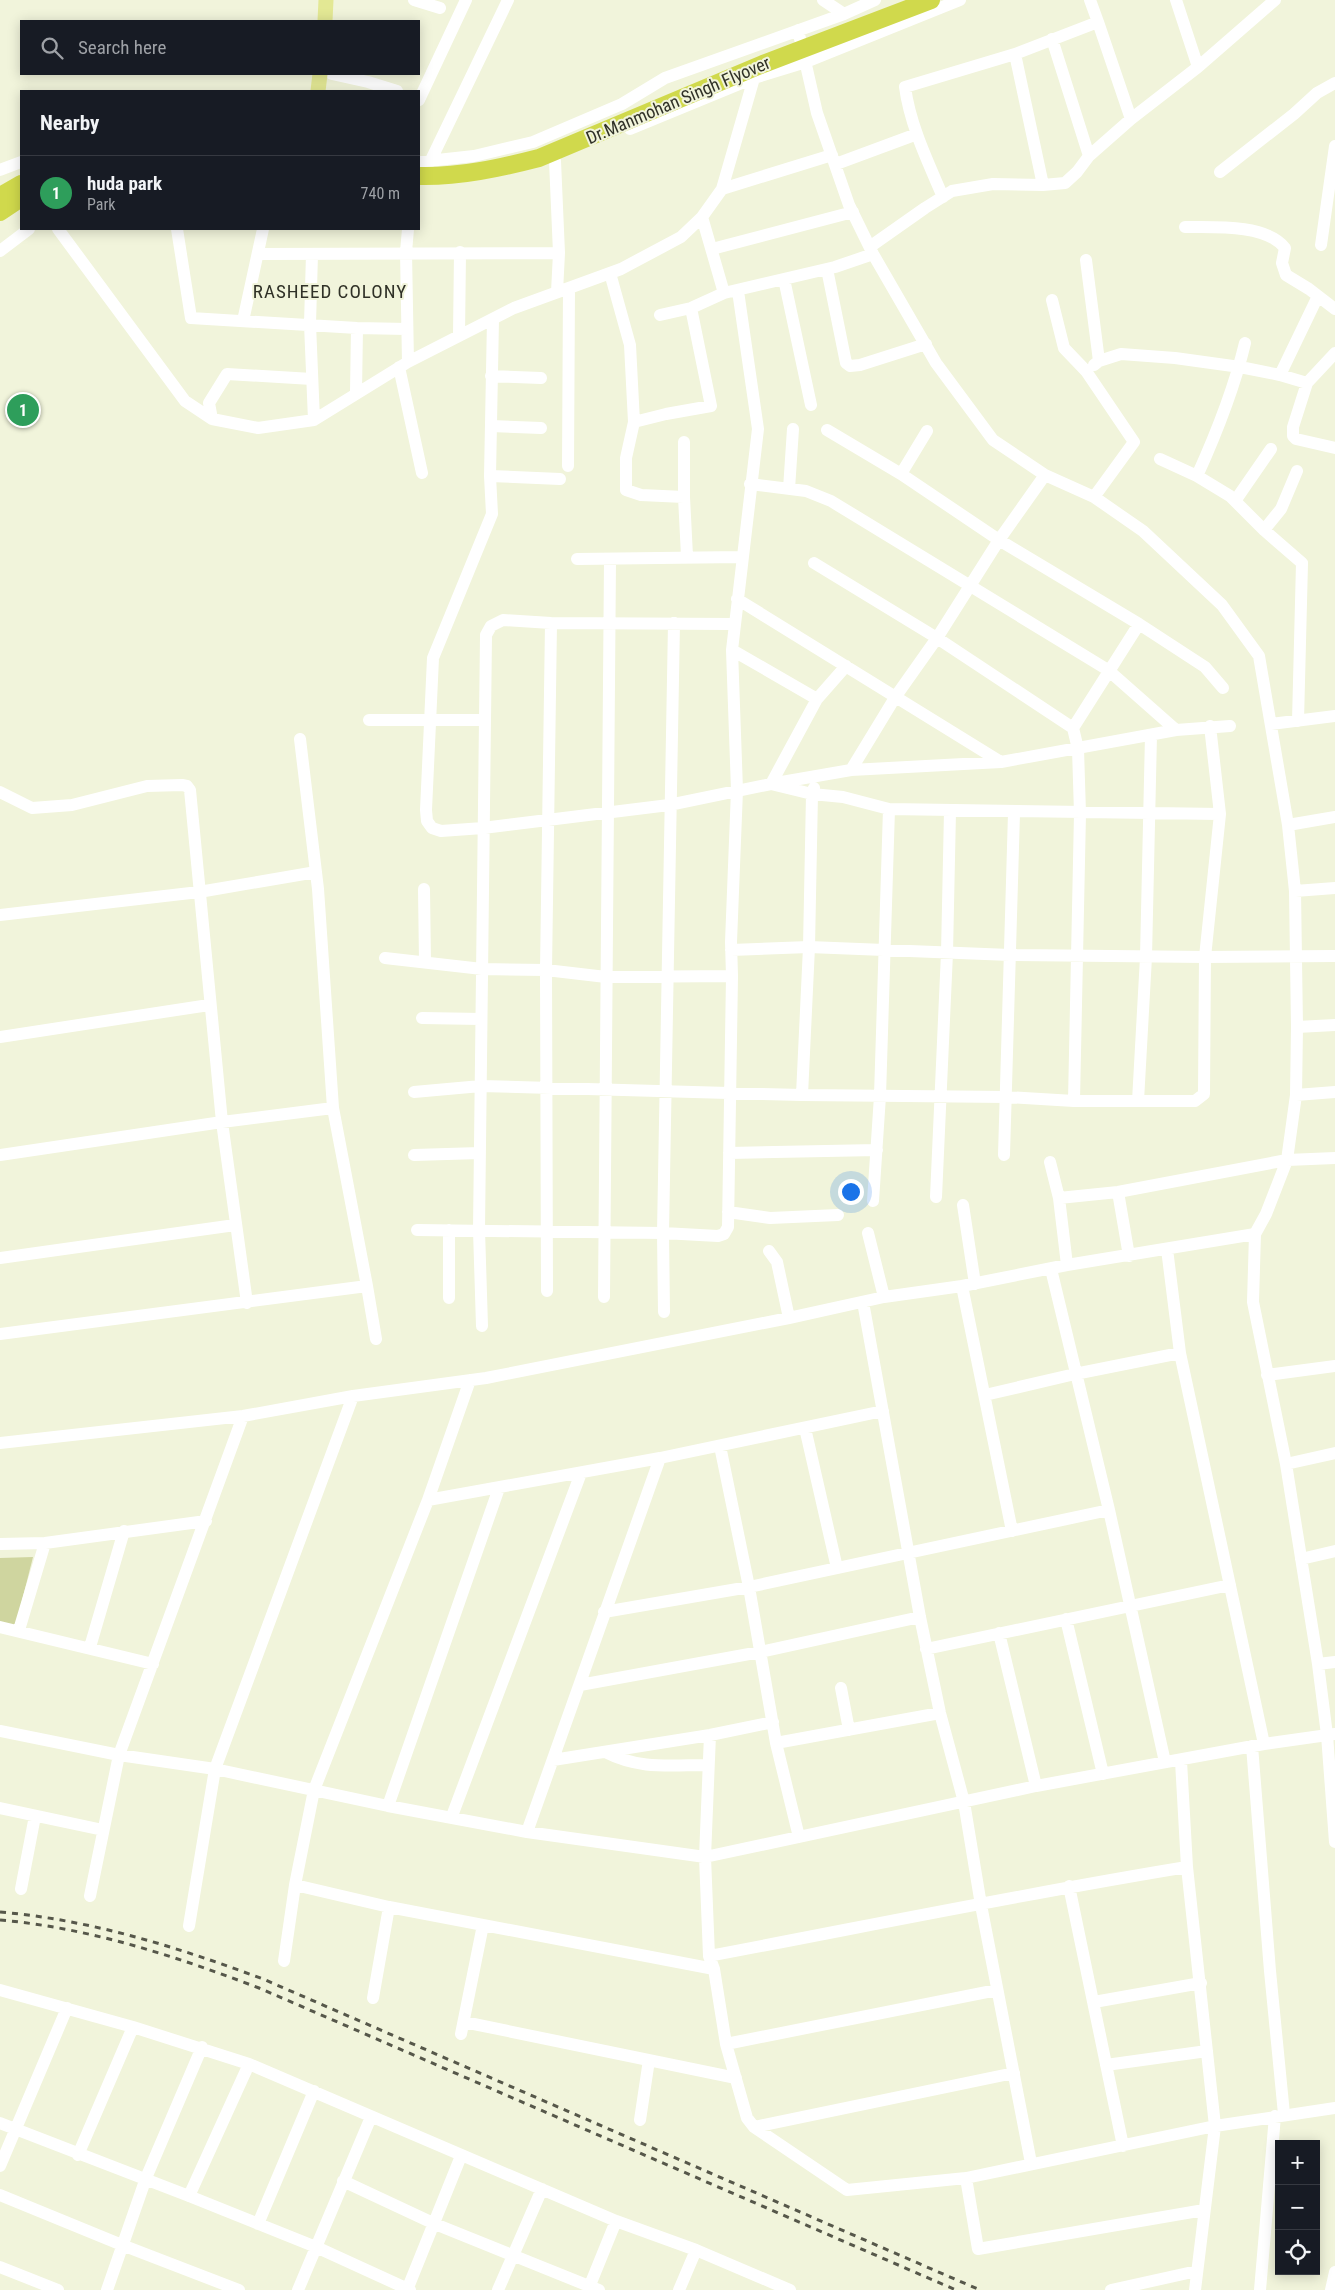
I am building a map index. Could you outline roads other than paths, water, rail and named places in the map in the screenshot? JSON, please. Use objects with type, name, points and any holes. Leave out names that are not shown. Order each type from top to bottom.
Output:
[{"type":"highway","name":"Dr.Manmohan Singh Flyover","points":[[423,164],[439,168],[520,154],[695,81],[905,0]]},
{"type":"highway","name":"Dr.Manmohan Singh Flyover","points":[[420,176],[439,176],[513,165],[539,158],[745,71],[931,0]]},
{"type":"highway","points":[[0,196],[20,185]]},
{"type":"highway","points":[[0,212],[20,199]]},
{"type":"main road","points":[[325,20],[326,0]]},
{"type":"main road","points":[[318,90],[320,75]]},
{"type":"street","points":[[414,0],[440,8]]},
{"type":"street","points":[[420,98],[466,0]]},
{"type":"street","points":[[423,164],[507,0]]},
{"type":"street","points":[[823,0],[844,14]]},
{"type":"street","points":[[423,164],[474,156],[533,142],[622,104],[665,78],[844,14],[875,0]]},
{"type":"street","points":[[420,183],[508,173],[555,160],[754,78],[806,62],[960,0]]},
{"type":"street","points":[[1090,0],[1131,119]]},
{"type":"street","points":[[1176,0],[1198,67]]},
{"type":"street","points":[[660,315],[691,308],[724,294],[827,269],[872,250],[952,191],[993,184],[1043,185],[1065,183],[1077,172],[1089,156],[1131,119],[1198,67],[1275,0]]},
{"type":"street","points":[[942,197],[917,134],[907,100],[906,88],[1015,54],[1098,22]]},
{"type":"street","points":[[798,30],[817,113],[853,212],[872,250],[936,363],[994,440],[1044,475],[1094,497],[1144,531],[1222,605],[1259,656],[1288,825],[1296,891],[1297,1027],[1296,1095],[1287,1160],[1266,1214],[1254,1234],[1252,1302],[1286,1464],[1331,1735],[1335,1842]]},
{"type":"street","points":[[1052,39],[1089,156]]},
{"type":"street","points":[[1015,54],[1043,185]]},
{"type":"street","points":[[336,75],[394,90]]},
{"type":"street","points":[[59,230],[185,401],[212,419],[258,428],[314,420],[403,364],[514,308],[610,273],[682,236],[702,217],[722,189],[754,78]]},
{"type":"street","points":[[1220,172],[1317,93],[1335,83]]},
{"type":"street","points":[[722,189],[834,159],[917,134]]},
{"type":"street","points":[[1321,245],[1335,146]]},
{"type":"street","points":[[555,160],[559,253],[557,292]]},
{"type":"street","points":[[11,166],[20,178]]},
{"type":"street","points":[[0,220],[20,208]]},
{"type":"street","points":[[712,249],[853,212]]},
{"type":"street","points":[[702,217],[724,294]]},
{"type":"street","points":[[1186,227],[1234,227],[1268,236],[1284,248],[1282,263],[1286,275],[1335,309]]},
{"type":"street","points":[[0,251],[28,230]]},
{"type":"street","points":[[177,230],[191,318],[357,328],[407,329]]},
{"type":"street","points":[[243,321],[263,230]]},
{"type":"street","points":[[408,230],[406,252],[407,329],[403,364],[422,474]]},
{"type":"street","points":[[258,254],[406,252],[559,253]]},
{"type":"street","points":[[459,336],[460,252]]},
{"type":"street","points":[[312,254],[310,324],[314,420]]},
{"type":"street","points":[[1086,260],[1099,361]]},
{"type":"street","points":[[827,269],[846,363],[850,366],[860,365],[926,344]]},
{"type":"street","points":[[610,273],[630,345],[634,422],[626,458],[626,490],[641,495],[684,497]]},
{"type":"street","points":[[784,279],[811,406]]},
{"type":"street","points":[[568,466],[569,288]]},
{"type":"street","points":[[417,1230],[662,1233],[718,1236],[724,1234],[728,1227],[731,950],[737,790],[732,650],[741,557],[758,429],[738,291]]},
{"type":"street","points":[[1280,375],[1318,296]]},
{"type":"street","points":[[1052,300],[1064,348],[1086,372],[1134,442],[1094,497]]},
{"type":"street","points":[[634,422],[711,406],[691,308]]},
{"type":"street","points":[[493,319],[490,476],[492,514],[432,658],[427,821],[432,828],[441,831],[483,828],[669,805],[737,790],[851,770],[1002,762],[1176,730],[1230,726]]},
{"type":"street","points":[[356,392],[357,328]]},
{"type":"street","points":[[1197,476],[1220,425],[1240,367],[1245,343]]},
{"type":"street","points":[[1086,372],[1099,361],[1121,354],[1139,354],[1240,367],[1280,375],[1307,383]]},
{"type":"street","points":[[1335,354],[1307,383],[1293,427],[1293,436],[1296,439],[1335,448]]},
{"type":"street","points":[[212,419],[209,403],[227,374],[312,379]]},
{"type":"street","points":[[491,376],[541,378]]},
{"type":"street","points":[[491,426],[541,428]]},
{"type":"street","points":[[789,489],[794,429]]},
{"type":"street","points":[[827,430],[901,474],[999,540],[1139,624],[1205,667],[1223,688]]},
{"type":"street","points":[[901,474],[928,431]]},
{"type":"street","points":[[684,442],[687,556]]},
{"type":"street","points":[[1235,501],[1272,449]]},
{"type":"street","points":[[1160,459],[1197,476],[1235,501],[1264,530],[1302,563],[1298,722]]},
{"type":"street","points":[[1264,530],[1281,509],[1298,471]]},
{"type":"street","points":[[851,770],[896,696],[937,638],[969,585],[1044,475]]},
{"type":"street","points":[[490,476],[560,479]]},
{"type":"street","points":[[750,484],[806,491],[831,501],[1108,670],[1176,730]]},
{"type":"street","points":[[577,559],[610,560],[687,556],[741,557]]},
{"type":"street","points":[[604,1297],[610,560]]},
{"type":"street","points":[[814,563],[937,638],[1073,728],[1078,749],[1080,813],[1074,1100]]},
{"type":"street","points":[[737,599],[1002,762]]},
{"type":"street","points":[[482,1326],[478,1230],[486,635],[491,626],[503,620],[551,623],[734,624]]},
{"type":"street","points":[[548,1291],[546,970],[551,623]]},
{"type":"street","points":[[664,1312],[662,1233],[674,623]]},
{"type":"street","points":[[1073,728],[1108,670],[1139,624]]},
{"type":"street","points":[[732,650],[817,699]]},
{"type":"street","points":[[771,784],[817,699],[846,666]]},
{"type":"street","points":[[1270,724],[1335,716]]},
{"type":"street","points":[[369,720],[484,720]]},
{"type":"street","points":[[414,1092],[481,1086],[802,1095],[1195,1101],[1204,1094],[1205,957],[1220,814],[1210,726]]},
{"type":"street","points":[[1138,1100],[1146,956],[1151,734]]},
{"type":"street","points":[[300,739],[316,872],[333,1108],[376,1339]]},
{"type":"street","points":[[802,1095],[809,947],[812,794],[818,776]]},
{"type":"street","points":[[771,784],[812,794],[843,797],[889,809],[1014,813],[1220,814]]},
{"type":"street","points":[[0,792],[32,808],[72,805],[148,786],[187,786],[190,790],[209,1005],[235,1225],[247,1303]]},
{"type":"street","points":[[874,1201],[880,1096],[889,809]]},
{"type":"street","points":[[936,1197],[947,954],[950,810]]},
{"type":"street","points":[[1004,1154],[1014,813]]},
{"type":"street","points":[[1288,825],[1335,817]]},
{"type":"street","points":[[0,915],[199,892],[316,872]]},
{"type":"street","points":[[1296,891],[1335,888]]},
{"type":"street","points":[[424,889],[425,962]]},
{"type":"street","points":[[731,950],[809,947],[884,949],[947,954],[1205,957],[1335,956]]},
{"type":"street","points":[[385,958],[482,969],[546,970],[606,977],[668,975],[732,976]]},
{"type":"street","points":[[0,1037],[209,1005]]},
{"type":"street","points":[[422,1018],[482,1019]]},
{"type":"street","points":[[1297,1027],[1335,1025]]},
{"type":"street","points":[[1296,1095],[1335,1092]]},
{"type":"street","points":[[0,1155],[222,1122],[333,1108]]},
{"type":"street","points":[[729,1153],[877,1150]]},
{"type":"street","points":[[414,1155],[480,1153]]},
{"type":"street","points":[[1059,1198],[1118,1192],[1287,1160],[1335,1158]]},
{"type":"street","points":[[1050,1162],[1059,1198],[1067,1265]]},
{"type":"street","points":[[1118,1192],[1129,1256]]},
{"type":"street","points":[[963,1205],[975,1284]]},
{"type":"street","points":[[728,1212],[770,1218],[838,1215]]},
{"type":"street","points":[[0,1258],[235,1225]]},
{"type":"street","points":[[448,1230],[448,1298]]},
{"type":"street","points":[[868,1233],[884,1297]]},
{"type":"street","points":[[0,1443],[243,1416],[354,1396],[470,1380],[789,1318],[884,1297],[975,1284],[1067,1265],[1254,1234]]},
{"type":"street","points":[[1167,1249],[1180,1353],[1230,1586],[1258,1744],[1280,2115],[1260,2290]]},
{"type":"street","points":[[769,1251],[777,1262],[789,1318]]},
{"type":"street","points":[[1051,1269],[1109,1510],[1165,1762]]},
{"type":"street","points":[[0,1334],[366,1286]]},
{"type":"street","points":[[962,1286],[986,1395],[1012,1531]]},
{"type":"street","points":[[863,1302],[926,1649],[940,1713],[964,1802],[980,1905],[1031,2163]]},
{"type":"street","points":[[986,1395],[1075,1374],[1180,1353]]},
{"type":"street","points":[[1267,1375],[1335,1366]]},
{"type":"street","points":[[284,1961],[295,1885],[314,1790],[428,1500],[470,1380]]},
{"type":"street","points":[[189,1926],[215,1769],[354,1396]]},
{"type":"street","points":[[428,1500],[660,1458],[883,1411]]},
{"type":"street","points":[[90,1896],[119,1755],[243,1416]]},
{"type":"street","points":[[805,1428],[837,1568]]},
{"type":"street","points":[[720,1446],[749,1588],[776,1743],[799,1837]]},
{"type":"street","points":[[1286,1464],[1335,1453]]},
{"type":"street","points":[[527,1832],[660,1458]]},
{"type":"street","points":[[452,1816],[581,1473]]},
{"type":"street","points":[[388,1806],[499,1488]]},
{"type":"street","points":[[604,1612],[749,1588],[1109,1510]]},
{"type":"street","points":[[0,1544],[45,1543],[206,1520]]},
{"type":"street","points":[[90,1648],[124,1531]]},
{"type":"street","points":[[19,1630],[45,1543]]},
{"type":"street","points":[[1301,1559],[1335,1551]]},
{"type":"street","points":[[926,1649],[1230,1586]]},
{"type":"street","points":[[580,1685],[760,1652],[920,1617]]},
{"type":"street","points":[[1066,1619],[1103,1774]]},
{"type":"street","points":[[0,1627],[19,1630],[153,1664]]},
{"type":"street","points":[[999,1633],[1036,1786]]},
{"type":"street","points":[[1318,1664],[1335,1662]]},
{"type":"street","points":[[841,1688],[849,1730]]},
{"type":"street","points":[[776,1743],[940,1713]]},
{"type":"street","points":[[553,1760],[710,1735],[773,1722]]},
{"type":"street","points":[[0,1731],[119,1755],[215,1769],[388,1806],[452,1816],[527,1832],[706,1857],[1036,1786],[1165,1762],[1181,1761],[1258,1744],[1331,1735]]},
{"type":"street","points":[[710,1735],[706,1857],[709,1956],[714,1969],[726,2044],[747,2118],[754,2127],[847,2190],[966,2178],[1215,2126],[1335,2108]]},
{"type":"street","points":[[605,1752],[624,1762],[636,1764],[708,1765]]},
{"type":"street","points":[[1181,1761],[1187,1867],[1215,2126],[1195,2290]]},
{"type":"street","points":[[0,1808],[103,1830]]},
{"type":"street","points":[[21,1889],[36,1816]]},
{"type":"street","points":[[709,1956],[980,1905],[1069,1886],[1187,1867]]},
{"type":"street","points":[[295,1885],[389,1907],[714,1969]]},
{"type":"street","points":[[1069,1886],[1123,2146]]},
{"type":"street","points":[[373,1998],[389,1907]]},
{"type":"street","points":[[483,1925],[462,2028],[649,2060],[736,2078]]},
{"type":"street","points":[[1094,2002],[1201,1983]]},
{"type":"street","points":[[0,1990],[202,2047],[249,2064],[616,2221],[696,2250],[790,2290]]},
{"type":"street","points":[[726,2044],[997,1990]]},
{"type":"street","points":[[0,2166],[67,2008]]},
{"type":"street","points":[[78,2154],[133,2027]]},
{"type":"street","points":[[107,2290],[146,2178],[202,2047]]},
{"type":"street","points":[[1106,2065],[1208,2051]]},
{"type":"street","points":[[640,2120],[649,2060]]},
{"type":"street","points":[[189,2196],[249,2064]]},
{"type":"street","points":[[754,2127],[1014,2073]]},
{"type":"street","points":[[258,2224],[314,2091]]},
{"type":"street","points":[[298,2290],[371,2117]]},
{"type":"street","points":[[0,2123],[78,2154],[146,2178],[316,2248],[408,2290],[461,2156]]},
{"type":"street","points":[[966,2178],[978,2249],[1204,2210]]},
{"type":"street","points":[[343,2181],[435,2224],[513,2254],[592,2289],[616,2221]]},
{"type":"street","points":[[498,2290],[542,2189]]},
{"type":"street","points":[[0,2195],[239,2290]]},
{"type":"street","points":[[679,2290],[696,2250]]},
{"type":"street","points":[[0,2267],[58,2290]]},
{"type":"street","points":[[1111,2290],[1197,2271]]},
{"type":"street","points":[[1331,2290],[1335,2272]]},
{"type":"railway","points":[[0,1912],[68,1921],[134,1936],[199,1956],[263,1979],[980,2290]]},
{"type":"railway","points":[[0,1920],[67,1930],[132,1945],[196,1965],[259,1988],[956,2290]]},
{"type":"place","name":"huda park","points":[[23,410]]},
{"type":"district","name":"RASHEED COLONY","points":[[330,291]]}]
